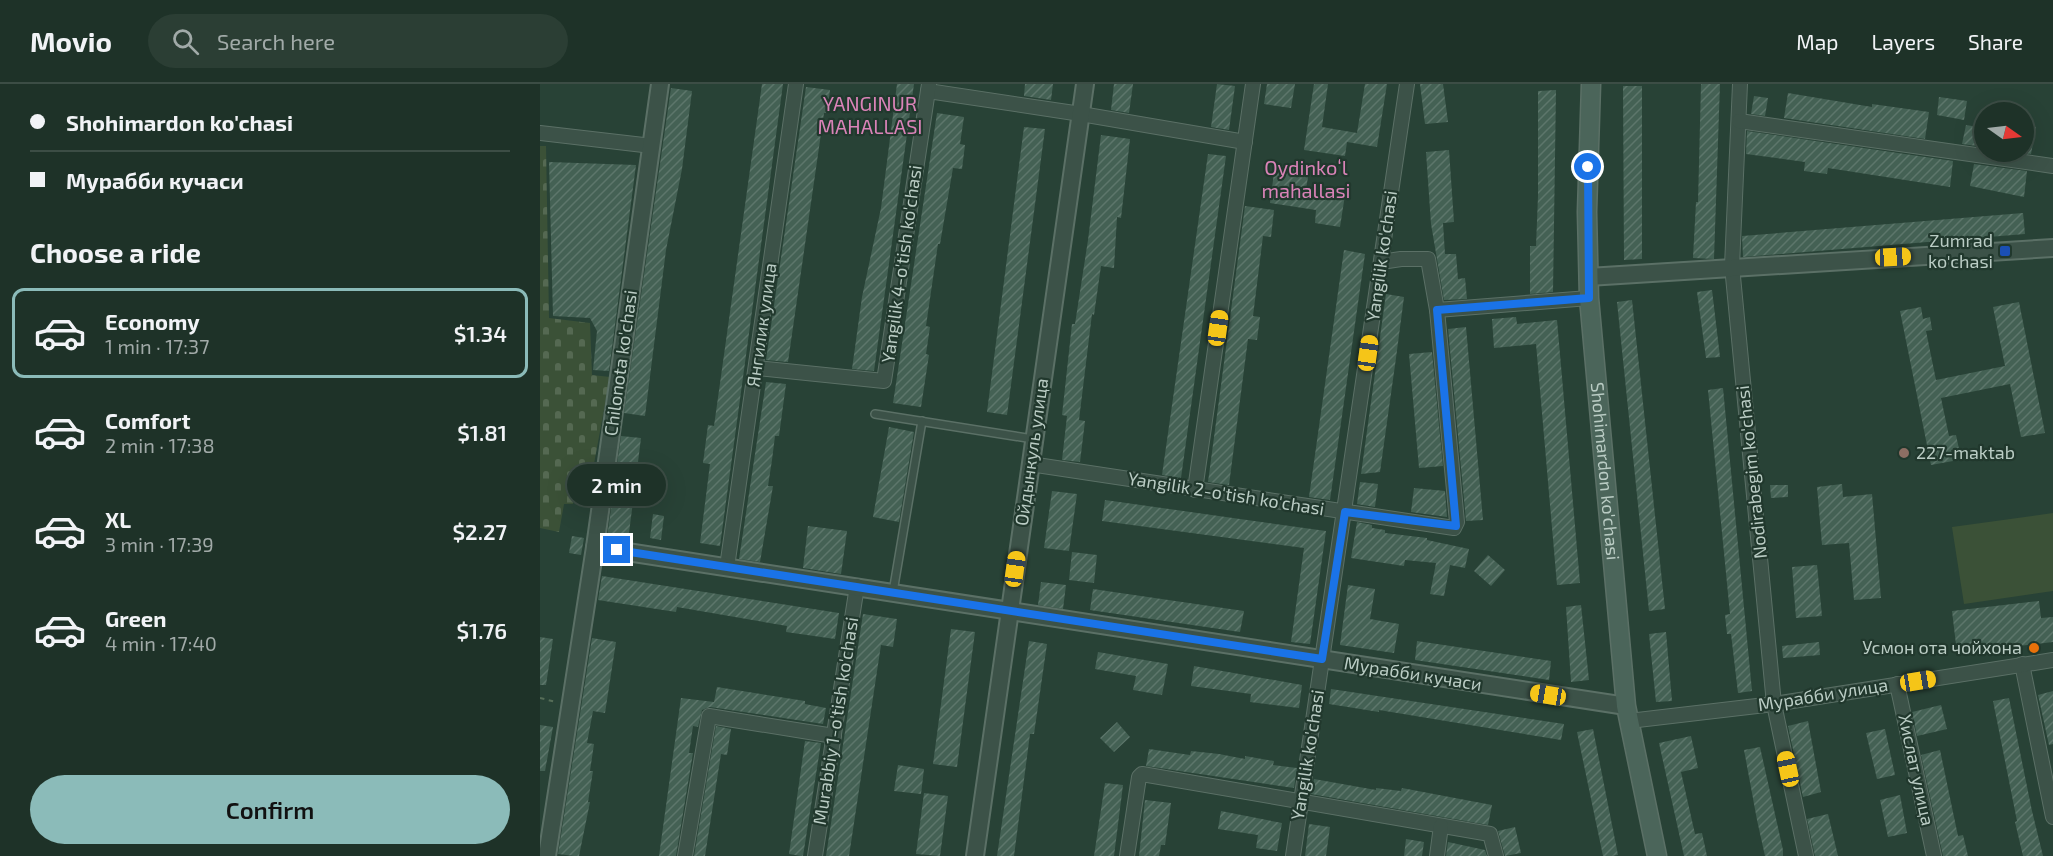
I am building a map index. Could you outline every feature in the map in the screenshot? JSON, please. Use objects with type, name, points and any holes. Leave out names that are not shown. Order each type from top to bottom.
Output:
[{"type":"main road","name":"Shohimardon ko'chasi","points":[[1591,84],[1587,212],[1589,298],[1627,714],[1657,856]]},
{"type":"street","name":"Chilonota ko'chasi","points":[[548,856],[595,547],[660,84]]},
{"type":"street","name":"Янгилик улица","points":[[727,567],[796,84]]},
{"type":"street","name":"Ойдынкуль улица","points":[[975,856],[1085,84]]},
{"type":"street","points":[[1195,490],[1253,84]]},
{"type":"street","name":"Yangilik ko'chasi","points":[[1293,856],[1407,84]]},
{"type":"street","name":"Nodirabegim ko'chasi","points":[[1740,84],[1732,266],[1774,704],[1806,856]]},
{"type":"street","name":"Yangilik 4-o'tish ko'chasi","points":[[757,368],[884,381],[928,88],[1245,142]]},
{"type":"street","points":[[1739,121],[2053,166]]},
{"type":"street","points":[[540,133],[652,146]]},
{"type":"street","points":[[1588,277],[1732,266],[2053,248]]},
{"type":"street","name":"Yangilik 2-o'tish ko'chasi","points":[[1030,464],[1345,512],[1456,526],[1437,310],[1428,259],[1381,262]]},
{"type":"street","points":[[1437,310],[1589,298]]},
{"type":"street","name":"Мурабби кучаси","points":[[595,547],[1322,659],[1627,714]]},
{"type":"street","name":"Murabbiy 1-o'tish ko'chasi","points":[[815,856],[857,586]]},
{"type":"street","name":"Мурабби улица","points":[[1627,714],[1774,704],[2053,660]]},
{"type":"street","points":[[2022,664],[2053,817]]},
{"type":"street","name":"Хислат улица","points":[[1898,684],[1935,856]]},
{"type":"street","points":[[685,856],[708,716],[834,736]]},
{"type":"street","points":[[1127,856],[1140,774],[1490,834],[1496,856]]},
{"type":"street","points":[[1437,856],[1441,826]]},
{"type":"lane","points":[[875,414],[1033,439]]},
{"type":"lane","points":[[893,592],[922,421]]},
{"type":"green space","points":[[540,146],[546,146],[549,318],[590,323],[592,375],[610,377],[591,480],[579,478],[573,504],[564,504],[559,532],[540,528]]},
{"type":"green space","points":[[2053,513],[2053,591],[1964,604],[1952,527]]},
{"type":"building","points":[[762,84],[783,84],[720,546],[700,543],[710,464],[703,463],[708,425],[714,426]]},
{"type":"building","points":[[897,84],[914,84],[874,371],[852,369],[862,297],[881,208]]},
{"type":"building","points":[[1025,84],[1053,84],[1051,100],[1024,96]]},
{"type":"building","points":[[1114,84],[1133,84],[1129,113],[1111,110]]},
{"type":"building","points":[[1217,84],[1235,86],[1229,130],[1211,127]]},
{"type":"building","points":[[1267,84],[1295,84],[1291,108],[1264,104]]},
{"type":"building","points":[[1314,84],[1328,84],[1322,127],[1357,133],[1365,84],[1387,84],[1377,147],[1347,142],[1345,156],[1304,150]]},
{"type":"building","points":[[1420,84],[1443,84],[1448,122],[1425,124]]},
{"type":"building","points":[[1701,84],[1720,84],[1714,259],[1693,258],[1696,202],[1698,202]]},
{"type":"building","points":[[1623,86],[1642,86],[1642,259],[1624,260]]},
{"type":"building","points":[[806,87],[830,90],[827,113],[824,113],[788,362],[766,360]]},
{"type":"building","points":[[671,88],[692,91],[682,169],[666,250],[645,416],[624,413]]},
{"type":"building","points":[[1556,90],[1553,292],[1530,294],[1530,246],[1536,246],[1538,196],[1538,91]]},
{"type":"building","points":[[1788,93],[1872,107],[1872,104],[1929,112],[1925,139],[1784,118]]},
{"type":"building","points":[[1754,96],[1768,98],[1765,116],[1751,114]]},
{"type":"building","points":[[1939,97],[1967,101],[1964,120],[1937,115]]},
{"type":"building","points":[[937,113],[964,117],[960,144],[965,145],[962,169],[953,168],[940,244],[938,244],[926,326],[930,327],[926,354],[929,355],[921,407],[893,403]]},
{"type":"building","points":[[1966,125],[1974,126],[1974,146],[1962,144]]},
{"type":"building","points":[[1024,127],[1045,129],[1007,415],[987,412]]},
{"type":"building","points":[[1747,131],[1953,161],[1950,187],[1828,168],[1827,174],[1804,171],[1805,162],[1746,154]]},
{"type":"building","points":[[1101,135],[1130,139],[1121,218],[1117,217],[1114,268],[1101,266],[1094,315],[1092,314],[1079,420],[1085,421],[1080,462],[1062,460],[1067,416],[1062,415],[1072,324],[1075,324],[1088,240]]},
{"type":"building","points":[[1449,150],[1454,222],[1443,223],[1445,254],[1456,254],[1458,279],[1465,278],[1467,299],[1444,300],[1431,224],[1426,152]]},
{"type":"building","points":[[1208,154],[1226,156],[1181,478],[1162,475]]},
{"type":"building","points":[[549,162],[636,165],[609,371],[593,370],[597,331],[590,318],[553,316]]},
{"type":"building","points":[[1974,164],[2027,171],[2024,197],[1970,186]]},
{"type":"building","points":[[1275,165],[1309,171],[1306,189],[1345,195],[1340,227],[1315,223],[1316,210],[1270,203]]},
{"type":"building","points":[[1245,206],[1274,210],[1271,237],[1263,236],[1253,316],[1260,317],[1257,340],[1248,339],[1229,485],[1208,482]]},
{"type":"building","points":[[2023,213],[2025,234],[1743,257],[1742,236]]},
{"type":"building","points":[[1344,250],[1365,254],[1330,500],[1309,497]]},
{"type":"building","points":[[1712,290],[1720,357],[1706,358],[1697,292]]},
{"type":"building","points":[[1386,294],[1404,297],[1396,358],[1380,472],[1361,474]]},
{"type":"building","points":[[1632,300],[1665,609],[1649,611],[1617,302]]},
{"type":"building","points":[[2019,302],[2045,433],[2021,437],[2010,384],[1941,398],[1949,436],[1956,435],[1959,449],[1951,450],[1953,461],[1931,465],[1900,311],[1921,307],[1923,319],[1930,317],[1932,330],[1926,331],[1936,380],[2005,366],[1993,307]]},
{"type":"building","points":[[1516,317],[1517,324],[1557,320],[1580,583],[1557,585],[1536,344],[1494,348],[1492,319]]},
{"type":"building","points":[[1466,327],[1483,520],[1466,521],[1448,329]]},
{"type":"building","points":[[1432,352],[1443,466],[1419,468],[1409,354]]},
{"type":"building","points":[[766,382],[786,384],[779,436],[775,436],[768,486],[773,486],[760,562],[739,559]]},
{"type":"building","points":[[1723,388],[1752,691],[1738,693],[1731,634],[1727,634],[1725,615],[1730,614],[1708,390]]},
{"type":"building","points":[[889,427],[914,432],[899,522],[873,517]]},
{"type":"building","points":[[621,436],[641,438],[628,541],[607,538]]},
{"type":"building","points":[[1360,482],[1378,484],[1375,507],[1357,504]]},
{"type":"building","points":[[1842,484],[1843,497],[1872,494],[1881,598],[1854,600],[1849,543],[1822,545],[1817,487]]},
{"type":"building","points":[[1770,485],[1788,485],[1788,497],[1771,498]]},
{"type":"building","points":[[1414,488],[1445,491],[1447,517],[1411,512]]},
{"type":"building","points":[[1052,491],[1077,494],[1069,551],[1044,548]]},
{"type":"building","points":[[1105,500],[1326,531],[1310,644],[1291,642],[1304,548],[1102,521]]},
{"type":"building","points":[[653,514],[664,516],[661,540],[650,538]]},
{"type":"building","points":[[1357,522],[1385,530],[1385,533],[1427,538],[1427,540],[1469,549],[1465,568],[1450,565],[1444,596],[1430,594],[1436,563],[1405,560],[1404,566],[1351,558]]},
{"type":"building","points":[[808,526],[847,531],[841,574],[803,568]]},
{"type":"building","points":[[572,536],[584,538],[581,555],[569,553]]},
{"type":"building","points":[[1072,552],[1097,555],[1094,583],[1069,580]]},
{"type":"building","points":[[1488,555],[1505,570],[1491,586],[1474,571]]},
{"type":"building","points":[[1817,565],[1822,616],[1796,618],[1792,567]]},
{"type":"building","points":[[602,576],[839,613],[835,639],[786,632],[787,626],[677,607],[676,612],[598,600]]},
{"type":"building","points":[[1041,582],[1066,585],[1063,609],[1038,605]]},
{"type":"building","points":[[1348,585],[1375,589],[1370,619],[1399,624],[1394,653],[1340,645]]},
{"type":"building","points":[[1093,589],[1244,611],[1240,632],[1090,610]]},
{"type":"building","points":[[2039,601],[2041,618],[2053,617],[2053,642],[1957,653],[1952,611]]},
{"type":"building","points":[[1581,605],[1589,680],[1571,682],[1566,607]]},
{"type":"building","points":[[863,614],[897,619],[893,647],[881,645],[849,856],[826,856]]},
{"type":"building","points":[[951,629],[975,632],[957,767],[933,764]]},
{"type":"building","points":[[1666,632],[1672,701],[1656,702],[1649,634]]},
{"type":"building","points":[[540,637],[553,639],[546,685],[540,685]]},
{"type":"building","points":[[592,638],[616,642],[605,713],[593,711],[587,743],[594,744],[590,771],[593,771],[588,802],[590,802],[579,856],[574,856],[558,854]]},
{"type":"building","points":[[1029,641],[1047,644],[1034,734],[1030,734],[1014,856],[997,856]]},
{"type":"building","points":[[1417,641],[1551,661],[1549,680],[1415,660]]},
{"type":"building","points":[[1819,642],[1820,655],[1783,658],[1782,646]]},
{"type":"building","points":[[1098,652],[1168,664],[1162,695],[1133,690],[1136,676],[1095,669]]},
{"type":"building","points":[[1194,666],[1302,685],[1299,708],[1250,702],[1251,694],[1191,686]]},
{"type":"building","points":[[717,687],[805,701],[805,704],[826,708],[823,724],[710,707],[702,710],[698,727],[693,726],[689,753],[693,753],[676,856],[659,856],[681,698],[714,702]]},
{"type":"building","points":[[1331,689],[1564,724],[1561,740],[1329,704]]},
{"type":"building","points":[[2053,691],[2053,744],[2049,745],[2038,695]]},
{"type":"building","points":[[2009,698],[2043,856],[2023,856],[2015,822],[2017,821],[1993,701]]},
{"type":"building","points":[[1941,705],[1947,729],[1917,736],[1912,712]]},
{"type":"building","points":[[1808,721],[1821,792],[1803,797],[1788,726]]},
{"type":"building","points":[[1117,722],[1130,737],[1114,752],[1100,738]]},
{"type":"building","points":[[540,725],[553,727],[545,771],[540,771]]},
{"type":"building","points":[[716,726],[731,729],[727,755],[721,754],[705,856],[694,856]]},
{"type":"building","points":[[1593,729],[1618,855],[1603,856],[1577,732]]},
{"type":"building","points":[[1885,729],[1895,775],[1877,779],[1866,733]]},
{"type":"building","points":[[1691,736],[1698,768],[1681,772],[1695,834],[1702,833],[1707,856],[1684,856],[1659,743]]},
{"type":"building","points":[[805,741],[821,743],[803,856],[801,856],[789,854]]},
{"type":"building","points":[[1760,747],[1783,856],[1765,856],[1757,820],[1744,750]]},
{"type":"building","points":[[1149,749],[1190,755],[1191,751],[1245,759],[1245,756],[1274,761],[1273,765],[1297,768],[1294,788],[1146,766]]},
{"type":"building","points":[[1940,750],[1958,836],[1963,835],[1968,856],[1943,856],[1921,755]]},
{"type":"building","points":[[898,765],[924,769],[921,794],[894,791]]},
{"type":"building","points":[[1314,779],[1376,790],[1376,788],[1401,791],[1402,788],[1492,805],[1488,825],[1311,794]]},
{"type":"building","points":[[1105,783],[1123,785],[1114,856],[1094,856]]},
{"type":"building","points":[[924,793],[948,796],[940,856],[916,854]]},
{"type":"building","points":[[1900,795],[1907,833],[1888,837],[1880,800]]},
{"type":"building","points":[[1145,800],[1171,803],[1165,845],[1161,845],[1159,856],[1139,856]]},
{"type":"building","points":[[1221,811],[1282,823],[1277,851],[1256,848],[1258,835],[1218,829]]},
{"type":"building","points":[[1828,814],[1838,856],[1815,856],[1807,819]]},
{"type":"building","points":[[1309,824],[1330,827],[1326,856],[1305,856]]},
{"type":"building","points":[[1515,827],[1521,853],[1505,856],[1498,831]]},
{"type":"building","points":[[1406,839],[1424,842],[1422,856],[1404,856]]},
{"type":"building","points":[[1448,842],[1485,850],[1487,856],[1446,856]]},
{"type":"place","name":"Zumrad ko'chasi","points":[[2005,251]]},
{"type":"place","name":"227-maktab","points":[[1904,453]]},
{"type":"place","name":"Усмон ота чойхона","points":[[2034,648]]},
{"type":"district","name":"YANGINUR MAHALLASI","points":[[870,116]]},
{"type":"district","name":"Oydinkoʻl mahallasi","points":[[1306,180]]},
{"type":"route","points":[[617,550],[1322,659],[1345,512],[1454,528],[1456,526],[1437,310],[1589,298],[1588,167]]}]
